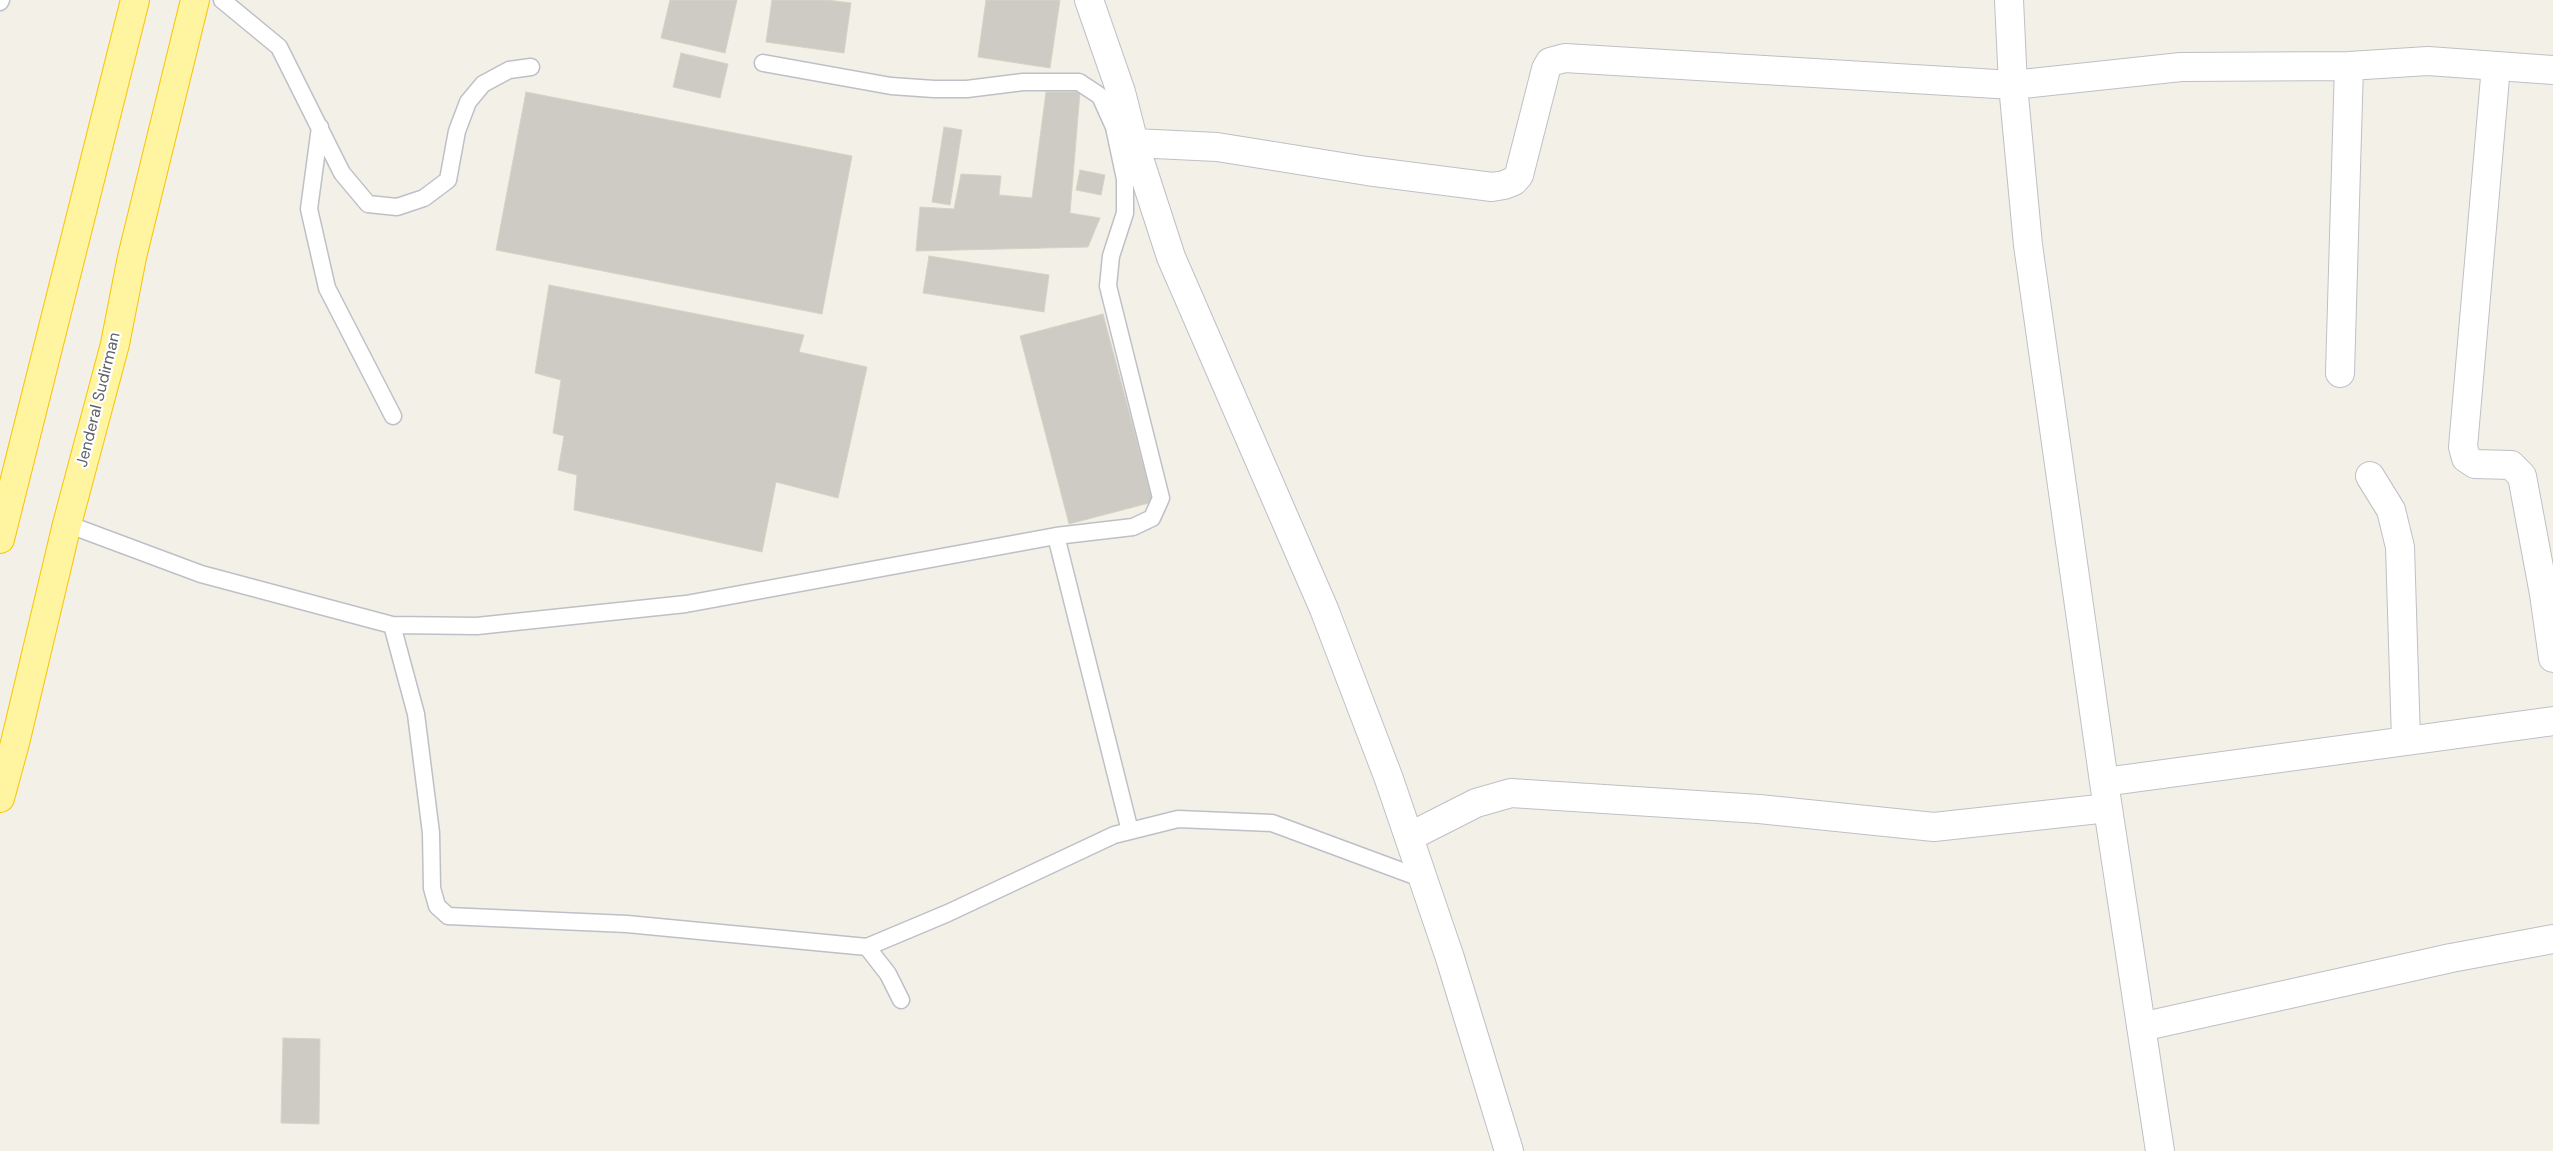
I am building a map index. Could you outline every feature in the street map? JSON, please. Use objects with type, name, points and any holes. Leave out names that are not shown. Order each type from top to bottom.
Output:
[{"type":"highway","points":[[0,539],[135,0]]},
{"type":"highway","name":"Jenderal Sudirman","points":[[0,798],[15,743],[67,524],[115,344],[132,257],[195,0]]},
{"type":"street","points":[[1089,0],[1121,92],[1134,143],[1171,257],[1324,609],[1409,837],[1509,1151]]},
{"type":"street","points":[[2009,0],[2013,84],[2028,245],[2106,795],[2160,1151]]},
{"type":"street","points":[[1134,143],[1217,147],[1367,171],[1492,187],[1514,181],[1519,175],[1546,69],[1550,62],[1565,58],[2013,84],[2181,67],[2349,66],[2428,61],[2553,70]]},
{"type":"street","points":[[2340,373],[2349,66]]},
{"type":"street","points":[[2496,66],[2463,448],[2466,458],[2474,464],[2511,465],[2522,476],[2549,593],[2553,658]]},
{"type":"street","points":[[2370,476],[2391,510],[2400,547],[2406,740]]},
{"type":"street","points":[[1409,837],[1476,803],[1510,793],[1759,809],[1934,828],[2406,740],[2553,721]]},
{"type":"street","points":[[2141,1027],[2451,958],[2553,939]]},
{"type":"lane","points":[[222,0],[279,47],[342,173],[368,204],[397,208],[424,198],[448,180],[457,130],[468,102],[483,84],[510,70],[531,67]]},
{"type":"lane","points":[[67,524],[201,574],[392,624],[477,626],[686,604],[1056,536],[1133,527],[1152,518],[1161,498],[1108,286],[1111,256],[1125,214],[1126,179],[1114,127],[1100,96],[1079,82],[1023,82],[967,89],[934,89],[891,86],[763,63]]},
{"type":"lane","points":[[320,126],[309,209],[327,288],[393,416]]},
{"type":"lane","points":[[1056,536],[1130,831]]},
{"type":"lane","points":[[392,624],[416,714],[431,833],[432,888],[437,906],[448,916],[627,924],[867,947],[948,913],[1114,836],[1178,819],[1272,823],[1423,879]]},
{"type":"lane","points":[[867,947],[888,974],[900,1000]]},
{"type":"building","points":[[670,0],[737,0],[725,53],[661,38]]},
{"type":"building","points":[[772,0],[827,0],[851,3],[844,53],[766,42]]},
{"type":"building","points":[[986,0],[1060,0],[1050,68],[978,57]]},
{"type":"building","points":[[681,53],[728,64],[720,98],[673,87]]},
{"type":"building","points":[[526,92],[852,156],[822,314],[496,250]]},
{"type":"building","points":[[1046,92],[1080,92],[1070,213],[1100,218],[1088,247],[916,251],[920,207],[954,209],[961,174],[1001,176],[999,195],[1032,198]]},
{"type":"building","points":[[944,127],[962,130],[950,205],[932,202]]},
{"type":"building","points":[[1080,170],[1105,175],[1101,195],[1076,190]]},
{"type":"building","points":[[929,256],[1049,275],[1044,312],[923,293]]},
{"type":"building","points":[[549,285],[804,335],[799,352],[867,367],[838,498],[776,482],[762,552],[574,510],[577,475],[558,470],[564,436],[553,433],[561,380],[535,373]]},
{"type":"building","points":[[1103,314],[1153,502],[1069,524],[1020,336]]},
{"type":"building","points":[[283,1038],[320,1039],[319,1124],[281,1123]]}]
